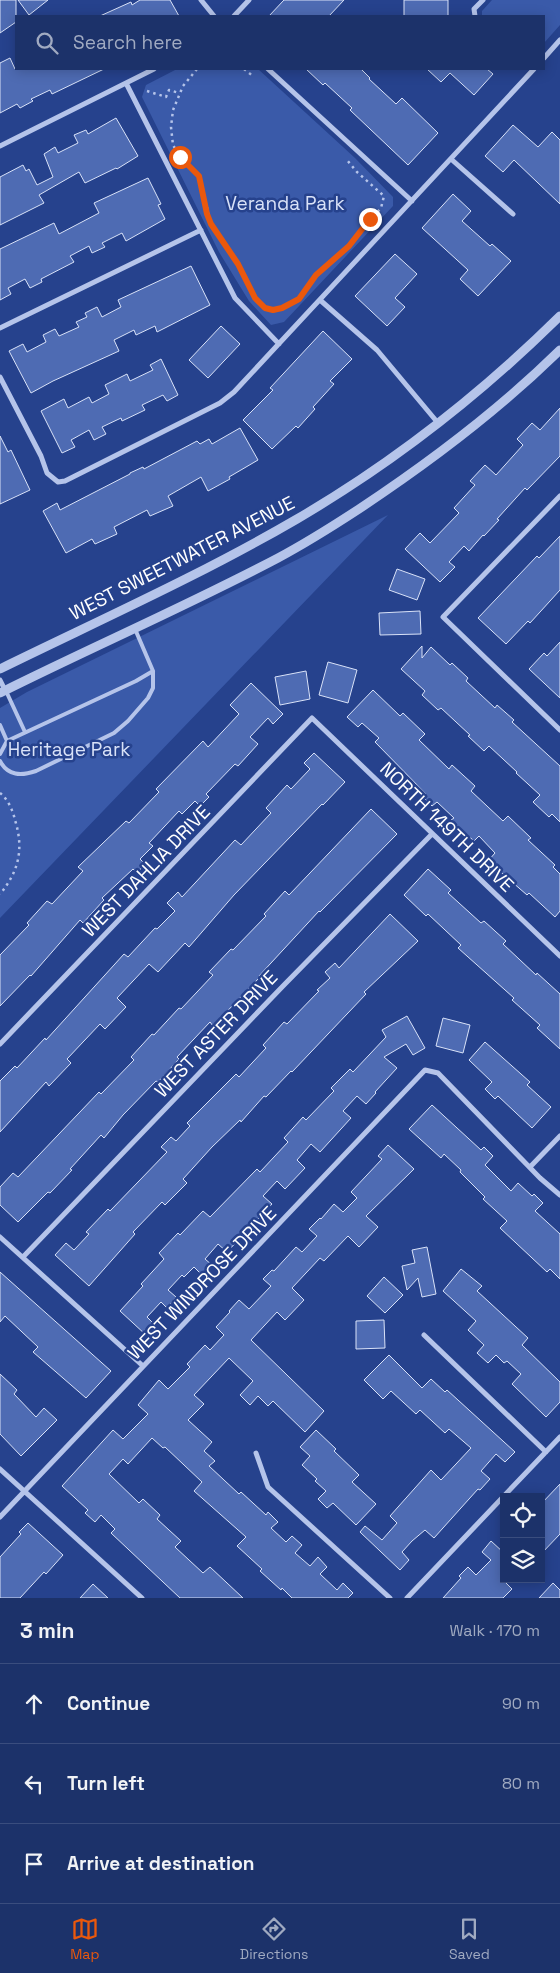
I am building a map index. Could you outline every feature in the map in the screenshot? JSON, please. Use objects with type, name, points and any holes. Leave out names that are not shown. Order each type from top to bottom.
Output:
[{"type":"street","points":[[201,0],[213,15]]},
{"type":"street","points":[[235,15],[249,0]]},
{"type":"street","points":[[475,15],[474,9],[483,0]]},
{"type":"street","points":[[545,57],[560,40]]},
{"type":"street","points":[[0,146],[152,70]]},
{"type":"street","points":[[269,70],[412,202]]},
{"type":"street","points":[[524,70],[529,74]]},
{"type":"street","points":[[0,377],[41,456],[47,473],[58,482],[65,481],[220,403],[234,392],[533,70]]},
{"type":"street","points":[[126,83],[235,298],[279,344]]},
{"type":"street","points":[[451,159],[514,214]]},
{"type":"street","points":[[0,328],[201,230]]},
{"type":"street","points":[[320,300],[377,350],[438,423]]},
{"type":"street","name":"WEST SWEETWATER AVENUE","points":[[0,669],[189,578],[299,518],[375,469],[438,423],[522,354],[560,316]]},
{"type":"street","points":[[0,680],[3,692],[280,557],[378,496],[455,440],[522,385],[560,350]]},
{"type":"street","points":[[560,496],[443,617],[560,729]]},
{"type":"street","name":"NORTH 149TH DRIVE","points":[[312,718],[560,956]]},
{"type":"street","name":"WEST DAHLIA DRIVE","points":[[0,1044],[312,718]]},
{"type":"street","name":"WEST ASTER DRIVE","points":[[23,1257],[432,834]]},
{"type":"street","name":"WEST WINDROSE DRIVE","points":[[0,1517],[425,1070],[438,1073],[530,1167]]},
{"type":"street","points":[[560,1136],[530,1167],[560,1194]]},
{"type":"street","points":[[0,1237],[143,1366]]},
{"type":"street","points":[[424,1335],[546,1452]]},
{"type":"street","points":[[407,1598],[560,1437]]},
{"type":"street","points":[[256,1453],[268,1487],[390,1598]]},
{"type":"street","points":[[0,1469],[142,1598]]},
{"type":"lane","points":[[0,761],[2,766],[11,772],[24,775],[114,733],[128,721],[148,698],[153,688],[153,671],[135,629]]},
{"type":"lane","points":[[0,754],[7,741],[136,681],[153,671]]},
{"type":"lane","points":[[3,692],[25,732]]},
{"type":"lane","points":[[0,724],[7,741]]},
{"type":"path","points":[[196,70],[187,79],[173,110],[171,121],[172,139],[176,151],[199,176],[211,224],[238,264],[255,298],[265,308],[273,310],[282,308],[299,299],[316,275],[349,246],[362,228],[382,208],[384,196],[346,160]]},
{"type":"path","points":[[245,70],[254,76]]},
{"type":"path","points":[[146,91],[166,97],[169,90],[180,93]]},
{"type":"path","points":[[0,793],[13,811],[20,849],[18,866],[9,883],[0,894]]},
{"type":"green space","points":[[492,0],[560,0],[560,25],[545,42],[545,15],[482,15],[482,11]]},
{"type":"green space","name":"Veranda Park","points":[[175,70],[259,70],[355,158],[393,197],[393,206],[284,322],[271,325],[249,301],[219,252],[142,97],[146,85]]},
{"type":"green space","name":"Heritage Park","points":[[388,515],[0,918],[0,708],[27,692]]},
{"type":"building","points":[[0,0],[16,0],[15,23],[0,33]]},
{"type":"building","points":[[18,0],[48,0],[29,15]]},
{"type":"building","points":[[140,0],[170,0],[178,15],[102,15],[131,2],[132,5]]},
{"type":"building","points":[[284,0],[344,0],[330,15],[270,15]]},
{"type":"building","points":[[404,0],[448,0],[448,15],[404,15]]},
{"type":"building","points":[[10,58],[15,70],[102,70],[52,94],[50,90],[31,99],[33,101],[20,108],[17,104],[0,113],[0,63]]},
{"type":"building","points":[[307,70],[362,70],[396,104],[402,98],[438,133],[408,165],[350,110],[352,108],[325,83],[323,85]]},
{"type":"building","points":[[428,70],[488,70],[493,74],[474,95],[450,73],[441,82]]},
{"type":"building","points":[[116,118],[138,156],[117,169],[85,183],[79,172],[39,195],[44,203],[0,225],[0,177],[23,165],[26,171],[29,169],[37,185],[53,177],[44,154],[55,147],[58,153],[78,143],[74,135],[86,130],[88,134]]},
{"type":"building","points":[[513,125],[538,147],[552,132],[560,140],[560,204],[514,160],[503,172],[485,156]]},
{"type":"building","points":[[148,178],[161,204],[158,205],[165,219],[126,241],[122,233],[102,243],[105,247],[92,253],[89,246],[70,256],[74,262],[41,279],[42,282],[30,288],[25,279],[8,288],[11,294],[0,300],[0,249],[54,223],[59,234],[99,213],[94,203]]},
{"type":"building","points":[[453,194],[471,211],[462,221],[490,246],[492,244],[511,261],[478,296],[460,279],[468,270],[422,228]]},
{"type":"building","points":[[395,254],[417,274],[395,298],[405,307],[387,326],[355,296]]},
{"type":"building","points":[[191,266],[210,305],[157,332],[155,326],[136,335],[134,330],[114,340],[119,351],[31,393],[9,351],[23,344],[27,352],[46,342],[43,335],[55,329],[59,336],[79,327],[76,322],[87,317],[85,313],[97,307],[102,317],[121,307],[118,300]]},
{"type":"building","points":[[221,326],[240,344],[208,378],[189,360]]},
{"type":"building","points":[[323,331],[352,359],[330,381],[334,384],[313,407],[315,409],[298,428],[296,426],[272,449],[243,420],[273,390],[270,388]]},
{"type":"building","points":[[161,359],[178,395],[167,401],[163,395],[142,405],[145,410],[122,421],[121,418],[102,427],[106,434],[94,440],[89,430],[71,440],[75,447],[62,453],[41,411],[64,399],[68,408],[89,397],[92,403],[109,394],[105,385],[127,374],[130,381],[153,370],[150,365]]},
{"type":"building","points":[[560,408],[560,456],[527,490],[525,488],[497,519],[499,520],[469,551],[464,546],[449,562],[455,567],[440,582],[405,549],[420,533],[430,543],[459,513],[454,508],[475,485],[470,481],[485,465],[496,475],[523,445],[517,439],[532,423],[540,430]]},
{"type":"building","points":[[240,428],[258,460],[208,491],[201,477],[168,496],[173,506],[150,516],[147,510],[114,527],[117,534],[95,544],[92,539],[66,553],[43,511],[57,503],[60,510],[130,473],[143,467],[144,469],[197,441],[200,444],[209,439],[212,444]]},
{"type":"building","points":[[0,436],[8,452],[11,450],[30,490],[0,504]]},
{"type":"building","points":[[560,536],[560,590],[530,623],[528,621],[506,644],[478,618],[537,556],[539,558]]},
{"type":"building","points":[[397,569],[425,579],[417,600],[389,590]]},
{"type":"building","points":[[420,611],[421,634],[380,635],[379,613]]},
{"type":"building","points":[[560,642],[560,698],[529,669],[544,653],[547,656]]},
{"type":"building","points":[[422,646],[422,658],[431,647],[450,665],[452,663],[468,678],[466,681],[495,708],[497,705],[514,720],[512,722],[560,766],[560,822],[552,814],[549,817],[533,802],[540,795],[517,772],[489,746],[484,751],[441,708],[438,710],[422,695],[425,691],[401,669]]},
{"type":"building","points":[[328,662],[357,670],[348,703],[319,695]]},
{"type":"building","points":[[306,671],[310,699],[280,705],[275,677]]},
{"type":"building","points":[[251,683],[283,714],[273,724],[268,718],[250,737],[258,744],[238,766],[235,764],[206,794],[209,797],[200,806],[195,801],[182,814],[179,811],[149,843],[153,846],[140,859],[145,864],[137,873],[133,869],[102,898],[104,900],[83,923],[80,920],[31,976],[0,1006],[0,955],[29,925],[27,923],[47,901],[52,904],[83,871],[78,867],[126,821],[129,823],[159,792],[156,789],[203,741],[208,747],[239,714],[230,705]]},
{"type":"building","points":[[373,690],[400,716],[403,713],[425,734],[419,740],[449,769],[452,765],[475,786],[471,791],[503,821],[508,816],[531,838],[528,840],[555,865],[553,867],[560,874],[560,911],[555,917],[529,893],[527,895],[488,861],[495,853],[479,836],[474,841],[451,820],[454,818],[437,802],[432,806],[423,797],[426,794],[375,742],[379,738],[362,723],[358,727],[347,717]]},
{"type":"building","points":[[314,753],[345,782],[234,895],[189,947],[185,943],[158,972],[149,964],[117,998],[126,1007],[105,1029],[100,1024],[67,1059],[71,1063],[49,1086],[46,1082],[0,1132],[0,1081],[15,1066],[17,1068],[45,1038],[46,1040],[124,954],[128,957],[155,928],[157,929],[175,911],[167,903],[178,892],[182,897],[235,840],[241,845],[271,813],[266,808],[287,785],[291,789],[310,769],[304,763]]},
{"type":"building","points":[[371,809],[397,834],[319,911],[213,1026],[210,1022],[177,1057],[179,1059],[158,1082],[156,1081],[123,1115],[104,1138],[101,1135],[70,1169],[72,1170],[18,1222],[0,1205],[0,1187],[13,1173],[18,1177],[99,1092],[101,1094],[134,1060],[131,1057],[152,1034],[154,1035],[179,1008],[181,1009],[213,975],[209,972],[266,916],[264,914],[285,891],[289,895]]},
{"type":"building","points":[[428,869],[451,890],[448,893],[481,923],[484,921],[506,941],[503,944],[536,975],[537,973],[560,994],[560,1049],[537,1028],[540,1025],[512,1000],[514,998],[458,948],[461,945],[428,914],[426,916],[404,895]]},
{"type":"building","points":[[390,914],[418,941],[364,992],[366,994],[292,1072],[266,1097],[264,1096],[241,1122],[240,1120],[212,1147],[183,1179],[187,1183],[165,1205],[162,1202],[133,1232],[135,1234],[89,1286],[55,1255],[66,1243],[74,1250],[89,1234],[86,1232],[108,1209],[110,1211],[167,1152],[161,1147],[171,1137],[176,1141],[190,1126],[187,1123],[236,1074],[239,1077],[266,1048],[263,1045],[284,1022],[287,1024],[319,991],[317,990],[330,978],[325,972],[335,963],[339,968]]},
{"type":"building","points":[[407,1016],[425,1048],[413,1055],[406,1044],[384,1057],[397,1068],[376,1093],[366,1104],[357,1096],[343,1111],[351,1118],[320,1152],[311,1144],[297,1160],[305,1168],[285,1189],[277,1181],[263,1196],[272,1204],[227,1252],[218,1244],[205,1259],[212,1265],[202,1275],[194,1267],[184,1277],[182,1275],[168,1290],[176,1297],[167,1308],[161,1302],[147,1317],[155,1325],[146,1335],[120,1311],[164,1259],[159,1253],[203,1211],[210,1217],[257,1169],[260,1172],[288,1142],[284,1138],[303,1117],[306,1120],[334,1091],[331,1088],[350,1069],[353,1072],[386,1037],[382,1030]]},
{"type":"building","points":[[443,1018],[470,1025],[463,1053],[436,1046]]},
{"type":"building","points":[[485,1042],[530,1082],[527,1085],[551,1107],[532,1128],[498,1096],[495,1099],[485,1089],[492,1082],[469,1060]]},
{"type":"building","points":[[432,1105],[481,1150],[484,1147],[493,1156],[485,1165],[511,1191],[518,1183],[543,1203],[535,1211],[560,1234],[560,1279],[550,1269],[547,1272],[500,1228],[507,1221],[483,1199],[485,1197],[460,1172],[461,1170],[444,1154],[441,1158],[409,1129]]},
{"type":"building","points":[[388,1145],[414,1169],[366,1216],[378,1227],[359,1247],[348,1236],[324,1261],[320,1258],[292,1288],[304,1300],[285,1320],[277,1312],[251,1340],[324,1411],[305,1432],[273,1401],[268,1406],[258,1396],[250,1405],[240,1395],[253,1381],[229,1358],[194,1395],[204,1404],[188,1420],[212,1442],[204,1451],[215,1461],[209,1466],[239,1494],[241,1492],[266,1515],[268,1512],[278,1522],[271,1528],[286,1542],[292,1536],[302,1545],[295,1553],[310,1566],[318,1557],[327,1567],[320,1574],[337,1590],[343,1583],[353,1593],[348,1598],[292,1598],[282,1588],[281,1590],[237,1546],[246,1537],[194,1491],[202,1482],[165,1447],[163,1448],[152,1438],[128,1464],[123,1459],[109,1474],[139,1503],[143,1499],[160,1515],[157,1519],[181,1541],[175,1547],[203,1573],[210,1567],[243,1598],[180,1598],[111,1533],[115,1529],[101,1515],[95,1522],[85,1513],[88,1510],[62,1486],[113,1430],[123,1439],[148,1414],[138,1405],[159,1380],[168,1389],[190,1367],[187,1364],[205,1345],[210,1350],[224,1335],[216,1327],[229,1311],[239,1300],[249,1309],[271,1286],[263,1279],[272,1270],[274,1271],[296,1247],[302,1252],[317,1236],[309,1229],[334,1204],[343,1212],[357,1198],[351,1192],[382,1159],[378,1156]]},
{"type":"building","points":[[427,1247],[436,1294],[422,1297],[418,1278],[407,1290],[402,1266],[415,1263],[412,1250]]},
{"type":"building","points":[[461,1269],[482,1286],[477,1291],[528,1338],[522,1345],[560,1382],[560,1402],[546,1417],[512,1384],[521,1374],[507,1361],[504,1363],[496,1355],[488,1363],[477,1353],[484,1345],[468,1330],[476,1321],[443,1291]]},
{"type":"building","points":[[0,1272],[111,1371],[86,1398],[33,1352],[38,1347],[5,1316],[0,1322]]},
{"type":"building","points":[[384,1277],[403,1295],[385,1313],[367,1296]]},
{"type":"building","points":[[384,1320],[385,1348],[356,1349],[356,1321]]},
{"type":"building","points":[[389,1355],[422,1388],[431,1379],[445,1392],[447,1390],[515,1452],[505,1462],[496,1454],[481,1471],[490,1479],[480,1490],[478,1489],[434,1538],[425,1530],[412,1541],[402,1552],[409,1560],[400,1570],[360,1532],[365,1526],[382,1540],[397,1523],[390,1516],[431,1470],[441,1480],[471,1448],[449,1429],[445,1433],[420,1410],[416,1414],[391,1391],[383,1399],[364,1380]]},
{"type":"building","points":[[0,1374],[17,1390],[14,1394],[36,1417],[44,1408],[57,1420],[21,1456],[0,1434]]},
{"type":"building","points":[[316,1430],[359,1475],[352,1482],[376,1504],[356,1525],[333,1503],[327,1508],[318,1499],[326,1491],[315,1481],[317,1479],[302,1465],[310,1456],[300,1447]]},
{"type":"building","points":[[560,1484],[560,1534],[545,1550],[545,1538],[545,1500]]},
{"type":"building","points":[[28,1523],[63,1555],[20,1598],[0,1598],[0,1557],[21,1534],[19,1532]]},
{"type":"building","points":[[491,1541],[500,1549],[500,1583],[506,1583],[512,1589],[503,1598],[443,1598],[468,1567],[476,1575],[491,1560],[482,1552]]},
{"type":"building","points":[[553,1583],[560,1590],[560,1598],[539,1598]]},
{"type":"building","points":[[93,1584],[108,1598],[80,1598]]},
{"type":"route","points":[[180,157],[199,176],[211,224],[238,264],[255,298],[265,308],[273,310],[282,308],[299,299],[316,275],[328,262],[349,246],[370,219]]}]
